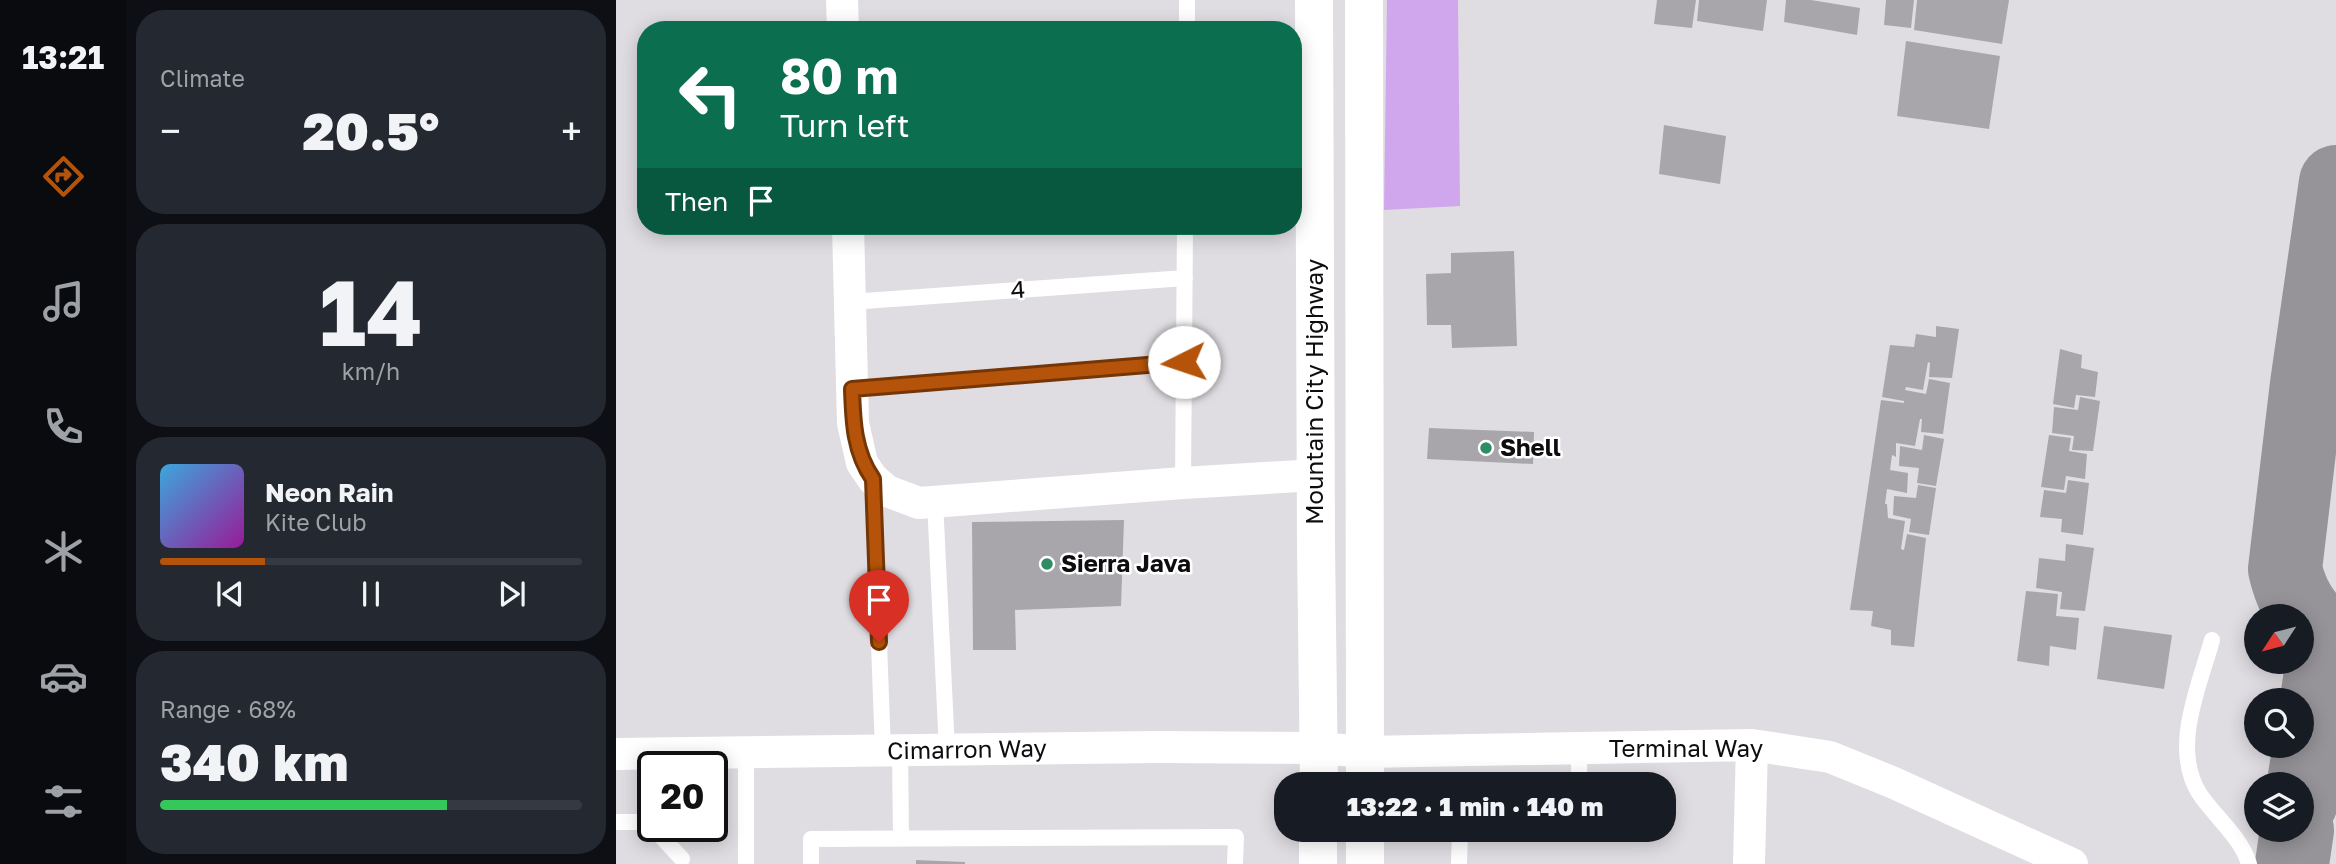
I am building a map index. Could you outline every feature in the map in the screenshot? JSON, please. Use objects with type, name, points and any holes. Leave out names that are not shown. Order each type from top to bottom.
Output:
[{"type":"main road","name":"Mountain City Highway","points":[[1314,0],[1319,766]]},
{"type":"main road","name":"Mountain City Highway","points":[[1364,0],[1365,768]]},
{"type":"main road","points":[[1318,842],[1318,864]]},
{"type":"main road","points":[[1365,842],[1365,864]]},
{"type":"street","points":[[842,0],[843,21]]},
{"type":"street","points":[[848,235],[853,423],[862,463],[873,479],[887,491],[919,503],[1183,482],[1316,475]]},
{"type":"street","points":[[1749,864],[1752,745]]},
{"type":"street","name":"Terminal Way","points":[[1319,766],[1365,768],[1579,748],[1752,745],[1830,757],[1894,783],[2072,864]]},
{"type":"street","name":"Cimarron Way","points":[[616,754],[1157,747],[1319,766]]},
{"type":"lane","points":[[1187,0],[1187,21]]},
{"type":"lane","points":[[1183,482],[1185,235]]},
{"type":"lane","name":"4","points":[[850,302],[1185,278]]},
{"type":"lane","points":[[852,389],[1184,362]]},
{"type":"lane","points":[[873,479],[891,751],[901,838]]},
{"type":"lane","points":[[935,502],[947,750]]},
{"type":"lane","points":[[2212,640],[2187,731],[2189,766],[2198,791],[2230,833],[2249,864]]},
{"type":"lane","points":[[1579,748],[1579,772]]},
{"type":"lane","points":[[746,753],[746,864]]},
{"type":"lane","points":[[616,822],[648,822],[681,859]]},
{"type":"lane","points":[[811,864],[811,839],[1236,838],[1235,864]]},
{"type":"lane","points":[[1460,842],[1460,864]]},
{"type":"shaded area","points":[[1387,0],[1458,0],[1460,206],[1384,210]]},
{"type":"building","points":[[1657,0],[1696,0],[1692,28],[1654,24]]},
{"type":"building","points":[[1699,0],[1767,0],[1763,31],[1697,21]]},
{"type":"building","points":[[1786,0],[1811,0],[1860,8],[1857,35],[1784,22]]},
{"type":"building","points":[[1886,0],[1914,0],[1911,28],[1884,25]]},
{"type":"building","points":[[1917,0],[2009,0],[2002,44],[1914,30]]},
{"type":"building","points":[[1906,41],[2000,56],[1989,129],[1897,116]]},
{"type":"building","points":[[1664,125],[1726,136],[1720,184],[1659,174]]},
{"type":"building","points":[[1514,251],[1517,346],[1452,348],[1451,325],[1427,325],[1426,274],[1451,273],[1451,253]]},
{"type":"building","points":[[1936,326],[1959,329],[1952,378],[1929,377],[1928,362],[1923,390],[1906,387],[1905,390],[1926,394],[1929,379],[1950,383],[1943,434],[1921,432],[1920,419],[1915,446],[1896,443],[1896,457],[1892,455],[1890,470],[1908,473],[1907,493],[1887,489],[1885,504],[1888,518],[1905,521],[1901,549],[1904,550],[1907,534],[1926,538],[1914,647],[1891,645],[1891,630],[1871,626],[1873,611],[1850,610],[1881,400],[1904,403],[1882,397],[1890,345],[1914,347],[1916,334],[1936,337]]},
{"type":"building","points":[[2060,349],[2082,355],[2081,368],[2098,372],[2095,397],[2076,395],[2074,408],[2053,404]]},
{"type":"building","points":[[2080,397],[2100,401],[2093,451],[2072,450],[2074,436],[2052,433],[2054,407],[2078,410]]},
{"type":"building","points":[[1429,428],[1534,432],[1533,464],[1427,459]]},
{"type":"building","points":[[1924,435],[1944,439],[1936,486],[1917,483],[1919,468],[1899,466],[1900,446],[1922,450]]},
{"type":"building","points":[[2049,435],[2071,438],[2069,451],[2087,454],[2085,479],[2066,476],[2064,490],[2041,487]]},
{"type":"building","points":[[2068,480],[2089,483],[2083,535],[2061,532],[2062,519],[2040,517],[2044,490],[2066,493]]},
{"type":"building","points":[[1918,485],[1936,488],[1929,535],[1909,532],[1911,519],[1893,515],[1894,496],[1916,498]]},
{"type":"building","name":"Sierra Java","points":[[1124,520],[1121,606],[1015,610],[1016,650],[973,650],[972,522]]},
{"type":"building","points":[[2066,544],[2094,548],[2085,611],[2060,609],[2062,592],[2036,588],[2039,558],[2065,561]]},
{"type":"building","points":[[2026,591],[2058,594],[2056,616],[2079,618],[2076,650],[2050,646],[2049,666],[2017,661]]},
{"type":"building","points":[[2104,626],[2172,635],[2164,689],[2097,679]]},
{"type":"building","points":[[916,860],[965,862],[965,864],[916,864]]},
{"type":"taxiway","points":[[2336,182],[2307,384],[2285,569],[2292,591],[2309,619],[2336,639]]},
{"type":"taxiway","points":[[2306,772],[2320,680],[2327,660],[2336,653]]},
{"type":"taxiway","points":[[2292,864],[2295,842]]},
{"type":"place","name":"Shell","points":[[1486,448]]},
{"type":"place","name":"Sierra Java","points":[[1047,564]]},
{"type":"route","points":[[879,642],[873,479],[862,463],[853,423],[852,389],[1184,362]]}]
